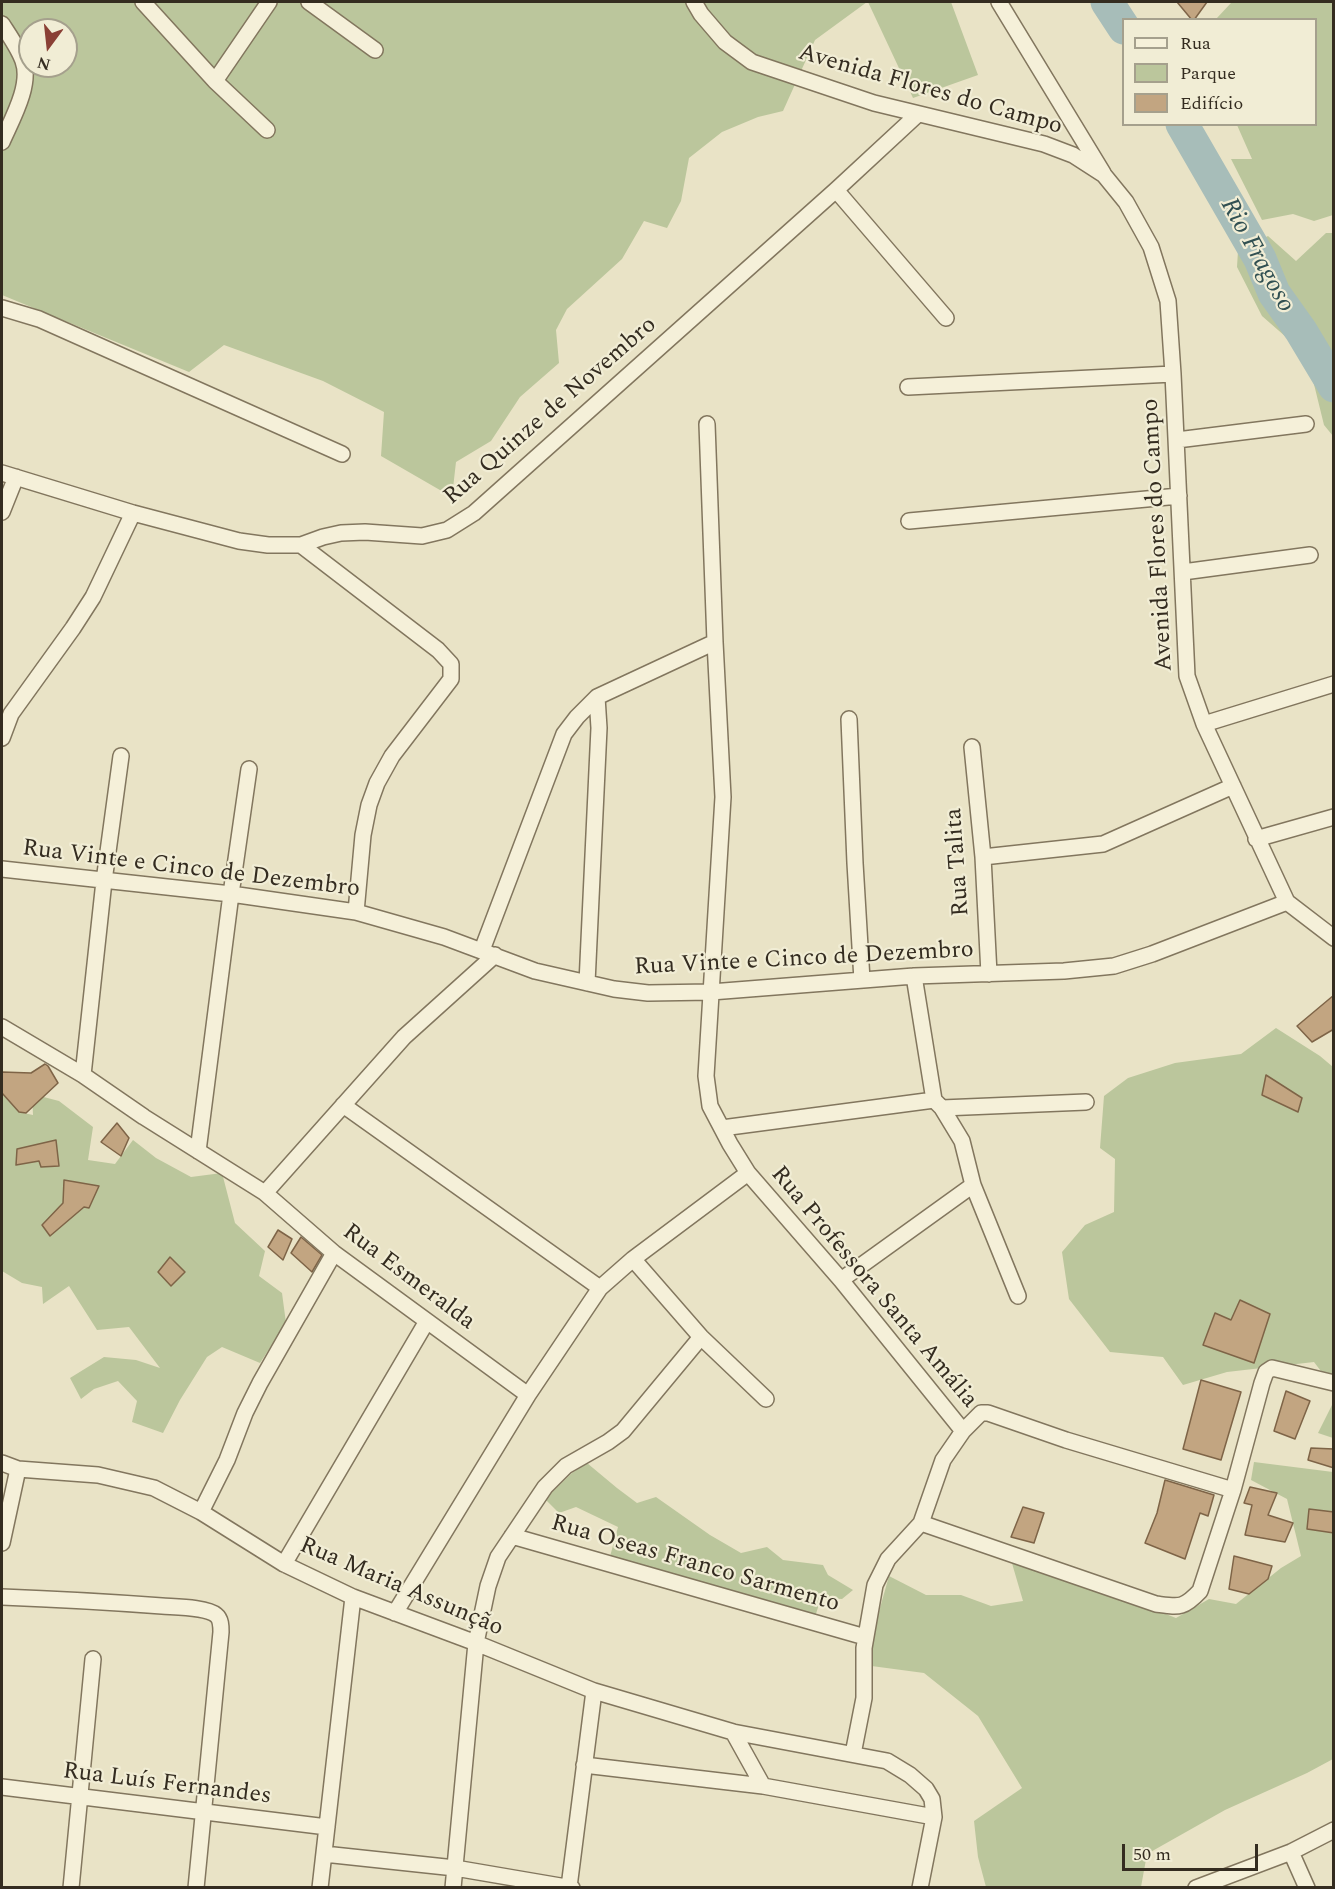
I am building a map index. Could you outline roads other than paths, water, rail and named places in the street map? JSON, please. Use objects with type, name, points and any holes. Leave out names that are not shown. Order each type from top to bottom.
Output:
[{"type":"street","points":[[143,2],[215,81],[267,130]]},
{"type":"street","points":[[215,81],[269,2]]},
{"type":"street","points":[[309,2],[375,50]]},
{"type":"street","name":"Avenida Flores do Campo","points":[[694,2],[701,14],[725,42],[752,62],[823,87],[917,115],[1044,144],[1073,155],[1104,175]]},
{"type":"street","name":"Avenida Flores do Campo","points":[[999,2],[1104,175],[1126,202],[1152,247],[1167,301],[1173,374],[1187,676],[1204,724],[1287,902],[1334,938]]},
{"type":"street","points":[[2,24],[24,62],[25,77],[21,98],[2,142]]},
{"type":"street","name":"Rua Quinze de Novembro","points":[[9,475],[133,513],[239,540],[268,545],[301,545],[341,533],[365,532],[422,536],[447,530],[474,513],[917,115]]},
{"type":"street","points":[[836,190],[946,318]]},
{"type":"street","points":[[2,308],[39,319],[342,453]]},
{"type":"street","points":[[908,387],[1173,374]]},
{"type":"street","name":"Rua Professora Santa Amália","points":[[707,424],[723,797],[706,1076],[710,1106],[748,1173],[841,1280],[963,1431]]},
{"type":"street","points":[[1177,440],[1306,424]]},
{"type":"street","points":[[2,512],[9,475]]},
{"type":"street","points":[[909,521],[1179,496]]},
{"type":"street","points":[[2,738],[11,714],[93,597],[133,513]]},
{"type":"street","points":[[301,545],[438,650],[451,664],[451,679],[392,756],[376,783],[363,835],[356,912]]},
{"type":"street","points":[[1183,572],[1310,555]]},
{"type":"street","points":[[265,1193],[404,1037],[488,953],[564,734],[577,717],[597,697],[715,642]]},
{"type":"street","points":[[1204,724],[1334,684]]},
{"type":"street","points":[[587,983],[599,728],[597,697]]},
{"type":"street","points":[[849,719],[862,980]]},
{"type":"street","name":"Rua Talita","points":[[972,747],[983,857],[989,974]]},
{"type":"street","points":[[83,1075],[104,881],[121,756]]},
{"type":"street","points":[[198,1152],[249,769]]},
{"type":"street","points":[[983,857],[1103,844],[1233,786]]},
{"type":"street","points":[[1256,839],[1334,817]]},
{"type":"street","name":"Rua Vinte e Cinco de Dezembro","points":[[2,869],[231,894],[356,912],[444,937],[535,971],[614,989],[648,993],[711,992],[914,976],[1064,971],[1114,966],[1152,954],[1287,902]]},
{"type":"street","points":[[914,976],[938,1104],[962,1141],[973,1185],[1018,1296]]},
{"type":"street","name":"Rua Esmeralda","points":[[2,1027],[83,1075],[198,1152],[265,1193],[334,1253],[528,1395]]},
{"type":"street","points":[[722,1128],[938,1104],[1086,1102]]},
{"type":"street","points":[[343,1105],[600,1288]]},
{"type":"street","points":[[395,1613],[528,1395],[600,1288],[633,1259],[748,1173]]},
{"type":"street","points":[[841,1280],[973,1185]]},
{"type":"street","points":[[201,1512],[227,1460],[245,1413],[260,1383],[334,1253]]},
{"type":"street","points":[[633,1259],[701,1337],[766,1400]]},
{"type":"street","points":[[284,1564],[427,1321]]},
{"type":"street","points":[[453,1887],[476,1643],[498,1557],[546,1486],[566,1466],[623,1431],[701,1337]]},
{"type":"street","points":[[921,1523],[1156,1604],[1178,1607],[1190,1602],[1200,1591],[1233,1490],[1266,1372],[1272,1368],[1334,1383]]},
{"type":"street","points":[[853,1754],[864,1698],[865,1637],[875,1585],[888,1559],[921,1523],[943,1460],[963,1431],[981,1413],[988,1413],[1066,1440],[1233,1490]]},
{"type":"street","name":"Rua Maria Assunção","points":[[2,1463],[18,1469],[98,1475],[154,1488],[201,1512],[284,1564],[353,1597],[476,1643],[594,1691],[733,1732],[887,1761],[910,1775],[926,1790],[932,1799],[934,1816]]},
{"type":"street","points":[[2,1543],[18,1469]]},
{"type":"street","name":"Rua Oseas Franco Sarmento","points":[[512,1536],[865,1637]]},
{"type":"street","points":[[2,1597],[90,1600],[209,1611],[220,1620],[222,1632],[196,1887]]},
{"type":"street","points":[[320,1887],[353,1597]]},
{"type":"street","points":[[70,1887],[93,1659]]},
{"type":"street","points":[[324,1854],[455,1868],[571,1887],[594,1691]]},
{"type":"street","points":[[733,1732],[763,1785]]},
{"type":"street","points":[[584,1765],[763,1785],[934,1816],[920,1887]]},
{"type":"street","name":"Rua Luís Fernandes","points":[[2,1787],[327,1827]]},
{"type":"street","points":[[1196,1887],[1291,1852],[1334,1830]]},
{"type":"street","points":[[1291,1852],[1307,1887]]},
{"type":"waterway","name":"Rio Fragoso","points":[[1107,2],[1122,25]]},
{"type":"waterway","name":"Rio Fragoso","points":[[1183,126],[1260,259],[1274,293],[1301,331],[1334,386]]}]
